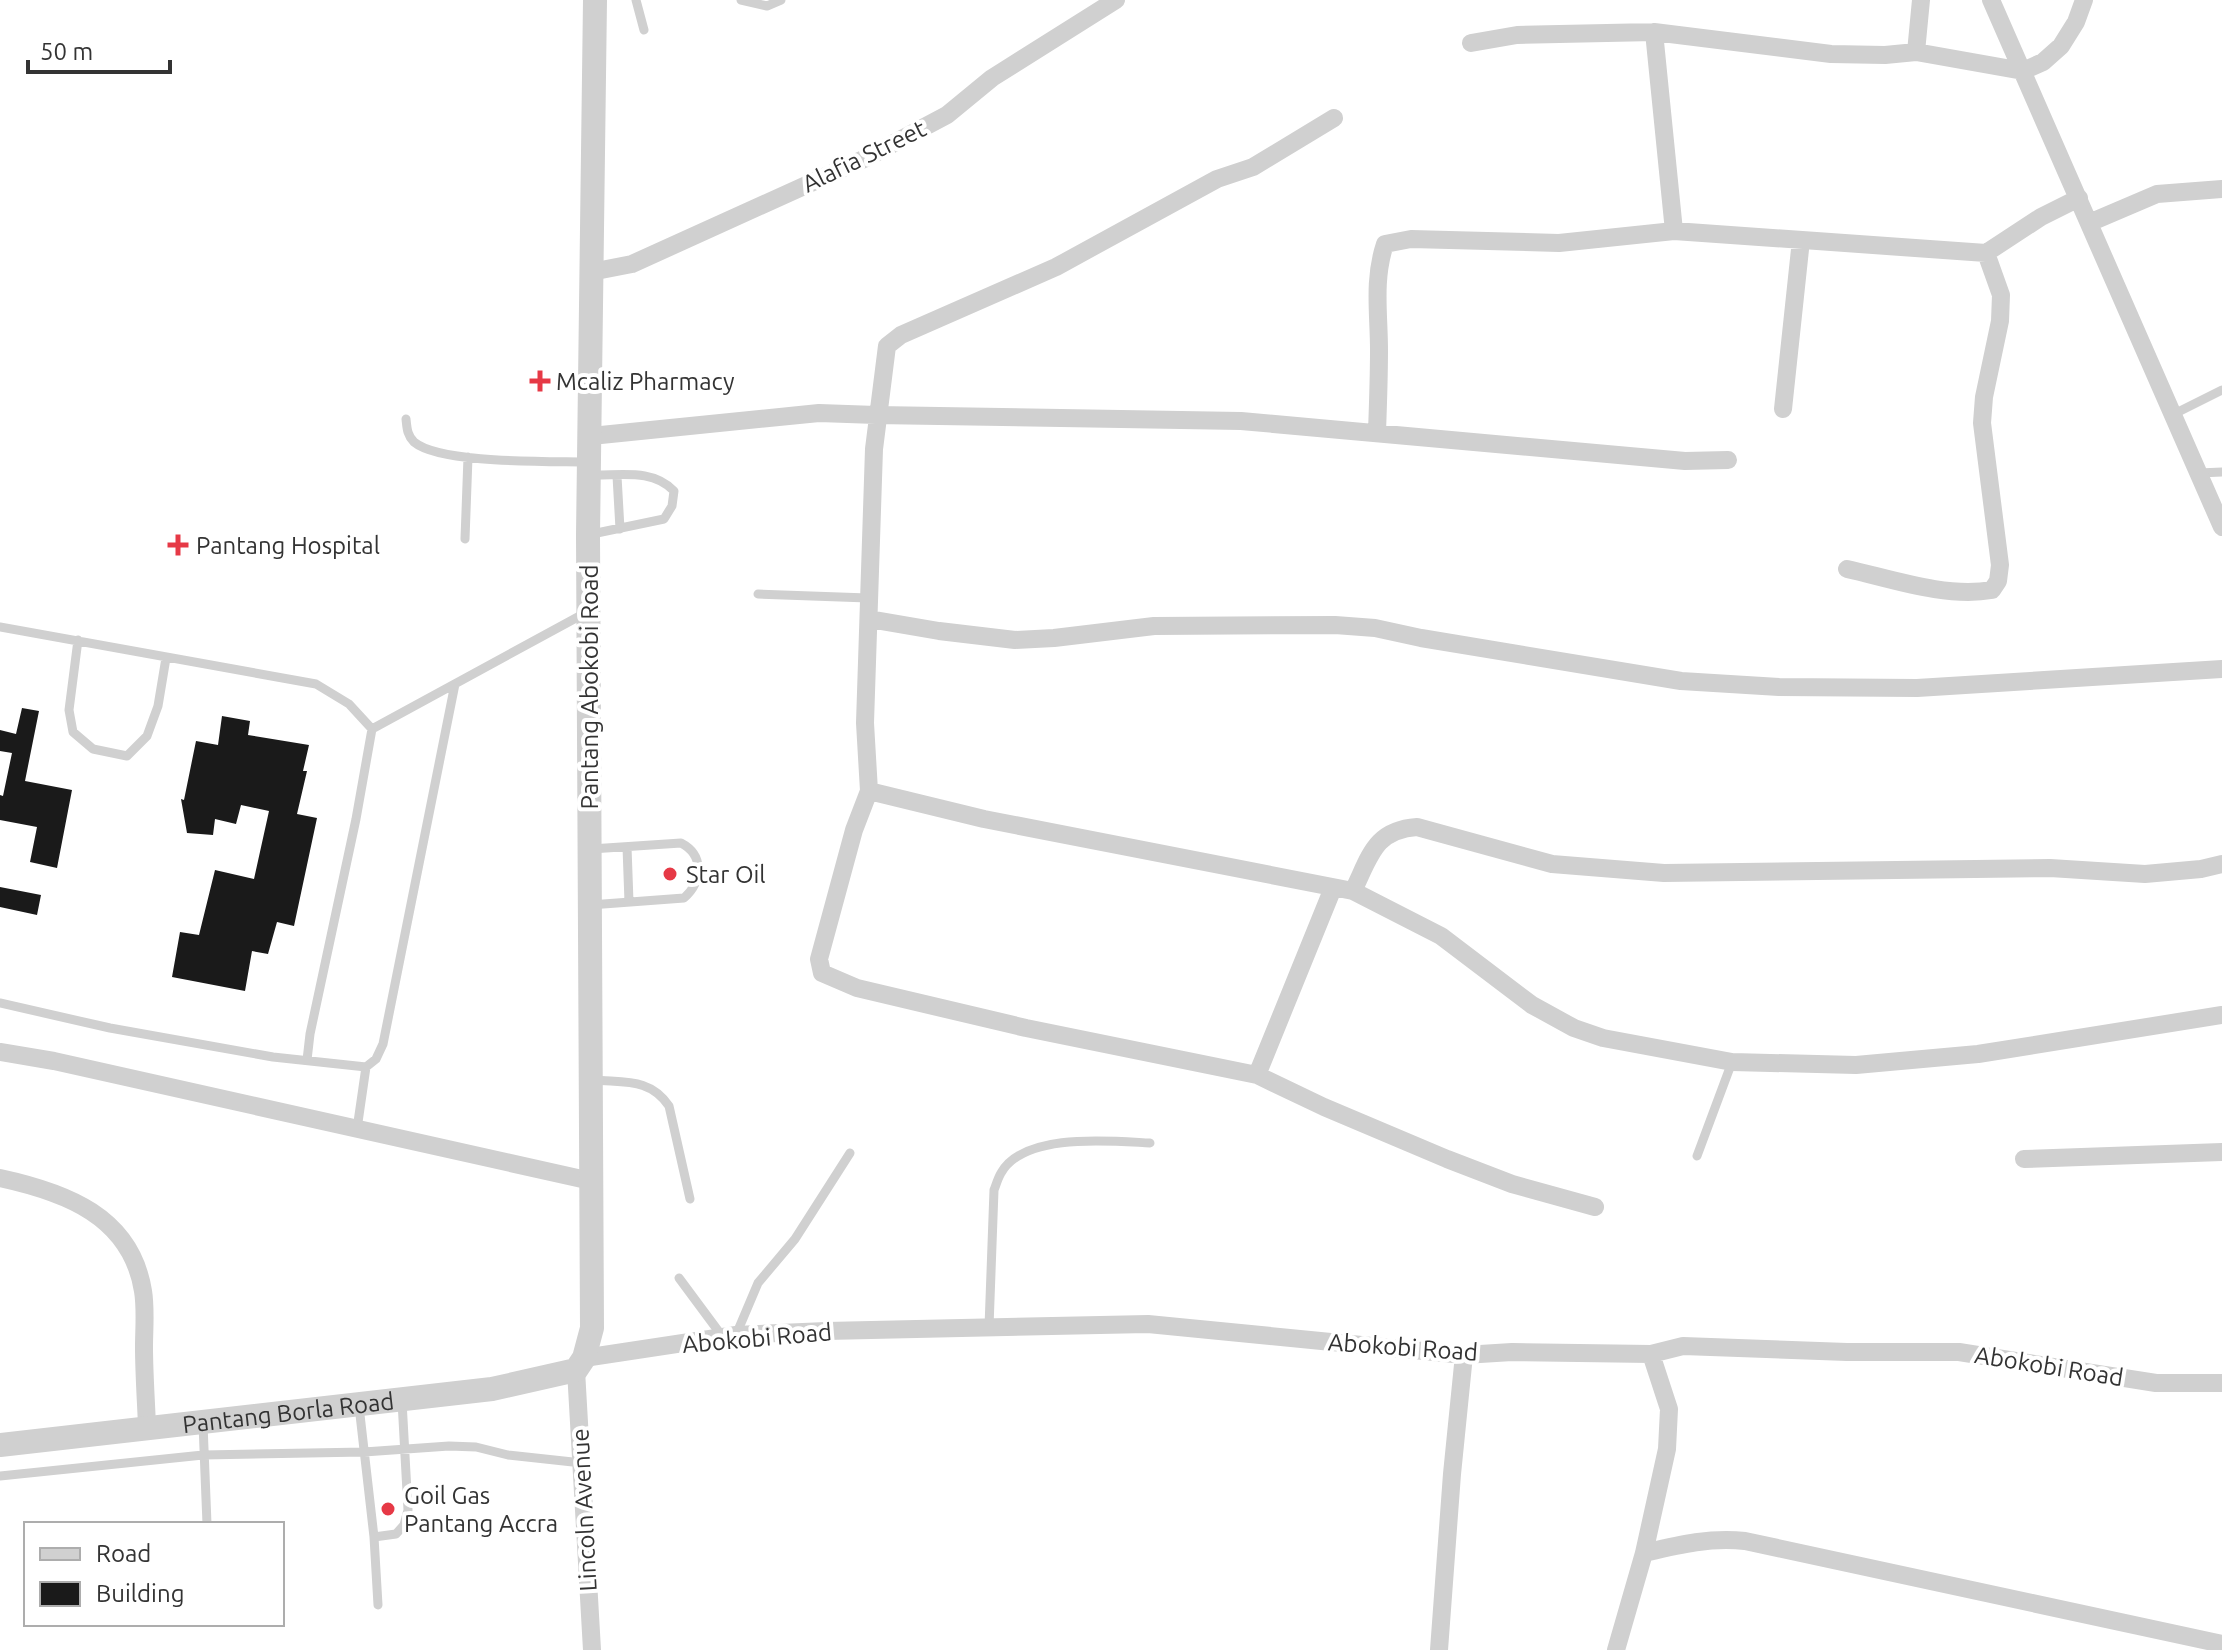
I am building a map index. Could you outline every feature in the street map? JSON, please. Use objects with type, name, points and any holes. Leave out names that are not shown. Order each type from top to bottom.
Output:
[{"type":"street","name":"Pantang Abokobi Road","points":[[580,1364],[592,1328],[588,535],[595,0]]},
{"type":"street","name":"Alafia Street","points":[[591,272],[632,264],[866,158],[947,115],[992,78],[1116,0]]},
{"type":"street","points":[[1916,52],[1921,0]]},
{"type":"street","points":[[1991,0],[2222,527]]},
{"type":"street","points":[[1471,43],[1517,35],[1654,32],[1831,54],[1916,52],[2023,71],[2043,62],[2061,46],[2076,22],[2084,0]]},
{"type":"street","points":[[1654,32],[1674,231]]},
{"type":"street","points":[[1334,118],[1253,167],[1217,179],[1056,267],[894,339],[885,353],[876,415],[868,598],[865,723],[869,791],[854,830],[822,946],[819,959],[822,973],[857,988],[949,1010],[1257,1075],[1447,1159],[1512,1184],[1595,1207]]},
{"type":"street","points":[[2089,223],[2157,194],[2222,189]]},
{"type":"street","points":[[1377,432],[1379,349],[1376,301],[1380,260],[1385,244],[1411,239],[1559,243],[1674,231],[1986,253],[2041,217],[2079,198]]},
{"type":"street","points":[[1783,409],[1801,240]]},
{"type":"street","points":[[1847,569],[1935,588],[1977,593],[1992,590],[1998,581],[2000,565],[1982,423],[1984,397],[2000,321],[2001,295],[1986,253]]},
{"type":"street","points":[[591,436],[819,413],[1241,421],[1685,461],[1728,460]]},
{"type":"street","points":[[869,619],[1015,640],[1154,626],[1335,625],[1375,628],[1681,681],[1779,687],[1917,688],[2222,669]]},
{"type":"street","points":[[869,791],[984,819],[1353,891],[1441,936],[1532,1005],[1562,1023],[1603,1038],[1732,1062],[1856,1065],[1978,1054],[2222,1015]]},
{"type":"street","points":[[1353,891],[1381,838],[1403,828],[1417,827],[1552,864],[1664,873],[2050,868],[2145,874],[2222,864]]},
{"type":"street","points":[[1257,1075],[1333,888]]},
{"type":"street","points":[[0,1052],[54,1061],[591,1181]]},
{"type":"street","points":[[2024,1159],[2222,1152]]},
{"type":"street","points":[[0,1178],[43,1187],[80,1203],[108,1224],[129,1250],[143,1291],[147,1426]]},
{"type":"street","name":"Abokobi Road","points":[[580,1364],[729,1336],[1148,1324],[1464,1355],[1512,1352],[1651,1354],[1683,1346],[1847,1352],[1959,1352],[2156,1383],[2222,1383]]},
{"type":"street","points":[[1616,1650],[1659,1492],[1669,1427],[1669,1409],[1651,1354]]},
{"type":"street","points":[[1439,1650],[1464,1355]]},
{"type":"street","name":"Pantang Borla Road","points":[[0,1445],[147,1426],[402,1401],[521,1384],[580,1364]]},
{"type":"street","name":"Lincoln Avenue","points":[[580,1364],[592,1650]]},
{"type":"street","points":[[1644,1553],[1701,1541],[1745,1541],[2222,1644]]},
{"type":"lane","points":[[636,0],[644,30]]},
{"type":"lane","points":[[741,0],[767,6],[781,0]]},
{"type":"lane","points":[[2174,414],[2222,390]]},
{"type":"lane","points":[[406,419],[407,433],[423,447],[443,455],[590,469],[617,476],[651,476],[674,491],[672,506],[664,519],[588,535]]},
{"type":"lane","points":[[465,539],[468,457]]},
{"type":"lane","points":[[2199,473],[2222,472]]},
{"type":"lane","points":[[617,476],[620,529]]},
{"type":"lane","points":[[758,594],[868,598]]},
{"type":"lane","points":[[372,729],[589,611]]},
{"type":"lane","points":[[0,627],[316,684],[349,704],[372,729]]},
{"type":"lane","points":[[78,640],[69,710],[73,732],[93,749],[127,756],[147,736],[158,706],[166,658]]},
{"type":"lane","points":[[357,1129],[366,1067],[376,1059],[383,1044],[455,684]]},
{"type":"lane","points":[[307,1060],[372,729]]},
{"type":"lane","points":[[590,849],[681,843],[697,855],[697,882],[684,898],[590,905]]},
{"type":"lane","points":[[627,847],[629,902]]},
{"type":"lane","points":[[0,1003],[110,1028],[273,1057],[366,1067]]},
{"type":"lane","points":[[1697,1156],[1732,1062]]},
{"type":"lane","points":[[591,1080],[637,1084],[651,1087],[660,1094],[669,1106],[690,1199]]},
{"type":"lane","points":[[989,1327],[994,1190],[1001,1171],[1014,1160],[1044,1145],[1082,1140],[1150,1143]]},
{"type":"lane","points":[[679,1278],[729,1336],[758,1283],[795,1239],[850,1153]]},
{"type":"lane","points":[[374,1537],[396,1534],[404,1525],[408,1510],[402,1401]]},
{"type":"lane","points":[[359,1406],[374,1537],[378,1605]]},
{"type":"lane","points":[[203,1422],[207,1522]]},
{"type":"lane","points":[[0,1476],[203,1455],[476,1447],[508,1455],[582,1463]]},
{"type":"building","points":[[22,708],[39,711],[25,781],[72,790],[57,868],[30,862],[37,827],[0,820],[0,795],[3,796],[12,753],[0,751],[0,730],[16,734]]},
{"type":"building","points":[[222,716],[250,721],[248,735],[309,745],[303,771],[307,771],[297,814],[317,818],[294,926],[277,922],[268,954],[252,951],[245,991],[172,977],[180,932],[199,935],[215,870],[254,879],[269,811],[241,805],[236,824],[215,819],[213,835],[187,833],[181,799],[184,800],[196,741],[218,745]]},
{"type":"building","points":[[0,887],[41,895],[37,915],[0,907]]},
{"type":"place","name":"Mcaliz Pharmacy","points":[[540,381]]},
{"type":"place","name":"Pantang Hospital","points":[[178,545]]},
{"type":"place","name":"Star Oil","points":[[670,874]]},
{"type":"place","name":"Goil Gas Pantang Accra","points":[[388,1509]]}]
